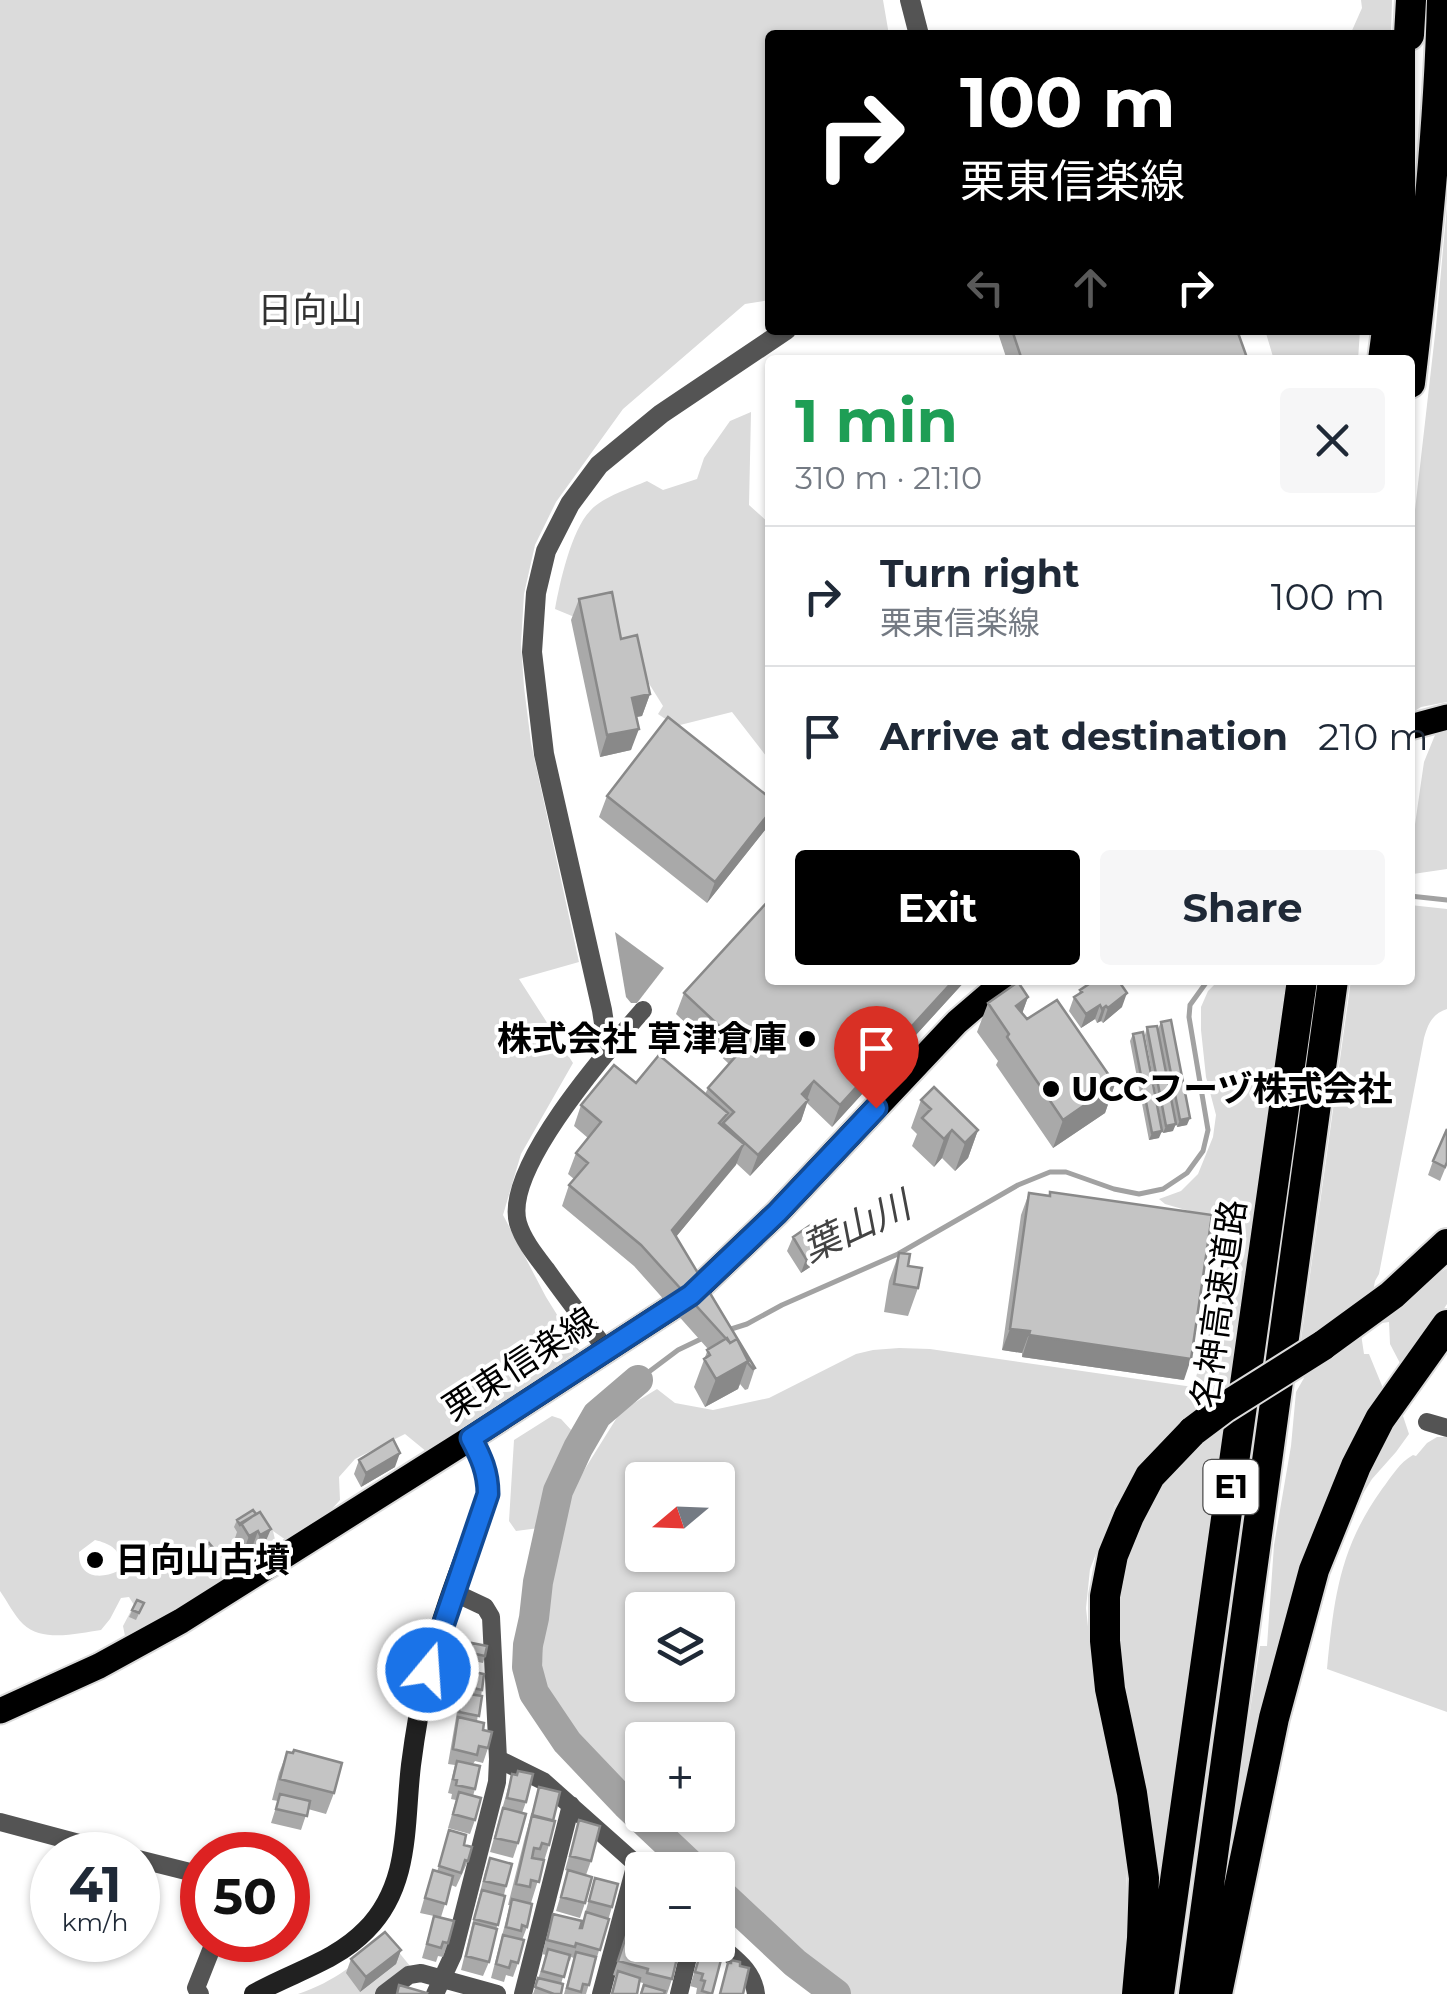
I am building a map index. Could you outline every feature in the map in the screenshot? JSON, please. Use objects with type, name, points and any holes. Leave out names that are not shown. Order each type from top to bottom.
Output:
[{"type":"highway","points":[[1409,30],[1411,0]]},
{"type":"highway","points":[[1413,355],[1435,139],[1442,0]]},
{"type":"highway","name":"名神高速道路","points":[[1159,1994],[1301,985]]},
{"type":"highway","name":"名神高速道路","points":[[1194,1994],[1332,985]]},
{"type":"highway","points":[[1137,1994],[1144,1878],[1105,1641],[1106,1596],[1113,1555],[1129,1516],[1150,1476],[1193,1431],[1392,1295],[1447,1244]]},
{"type":"highway","points":[[1217,1994],[1274,1718],[1314,1570],[1356,1466],[1380,1420],[1447,1325]]},
{"type":"main road","points":[[1415,726],[1447,717]]},
{"type":"main road","name":"栗東信楽線","points":[[0,1712],[182,1622],[691,1295],[777,1213],[957,1022],[1000,985]]},
{"type":"main road","points":[[254,1994],[345,1948],[368,1928],[389,1900],[400,1870],[407,1831],[411,1768],[428,1670],[488,1494],[483,1460],[471,1438]]},
{"type":"street","points":[[910,0],[918,30]]},
{"type":"street","points":[[608,1050],[544,754],[532,652],[536,593],[546,551],[570,504],[598,465],[661,414],[779,335]]},
{"type":"street","points":[[606,1349],[536,1255],[520,1228],[516,1212],[530,1167],[564,1106],[644,1010]]},
{"type":"street","points":[[1427,1422],[1447,1428]]},
{"type":"street","points":[[439,1986],[454,1956],[497,1782],[498,1759],[492,1616],[485,1607],[452,1592]]},
{"type":"street","points":[[498,1759],[543,1781],[625,1853]]},
{"type":"street","points":[[523,1994],[571,1806]]},
{"type":"street","points":[[0,1822],[38,1832]]},
{"type":"street","points":[[601,1994],[625,1915]]},
{"type":"street","points":[[735,1959],[749,1971],[756,1994]]},
{"type":"street","points":[[200,1994],[196,1988],[206,1962]]},
{"type":"street","points":[[679,1994],[687,1962]]},
{"type":"street","points":[[384,1994],[409,1975],[422,1973],[439,1986],[497,1994]]},
{"type":"green space","name":"日向山","points":[[0,0],[883,0],[888,30],[765,30],[765,301],[745,304],[623,409],[556,502],[535,545],[524,594],[524,687],[531,743],[579,962],[519,979],[573,1063],[521,1154],[503,1215],[579,1350],[427,1452],[405,1434],[355,1459],[339,1477],[340,1500],[325,1517],[286,1540],[273,1531],[277,1548],[153,1627],[125,1636],[123,1626],[134,1605],[129,1597],[121,1598],[101,1630],[61,1635],[40,1633],[23,1624],[0,1591]],"holes":[[[95,1540],[112,1547],[120,1559],[118,1571],[97,1576],[82,1567],[79,1552]]]},
{"type":"green space","points":[[1361,0],[1392,0],[1391,30],[1352,30],[1362,8]]},
{"type":"green space","points":[[1447,206],[1447,702],[1415,711],[1415,510]]},
{"type":"green space","points":[[1266,335],[1360,335],[1358,355],[1272,355]]},
{"type":"green space","points":[[751,412],[749,505],[765,519],[765,755],[732,712],[676,726],[658,714],[663,706],[603,610],[572,616],[555,609],[572,544],[590,511],[609,497],[647,481],[663,490],[697,479],[704,458],[730,421]]},
{"type":"green space","points":[[1447,732],[1447,869],[1415,874],[1415,824],[1424,762],[1435,735]]},
{"type":"green space","points":[[1415,906],[1447,909],[1447,1009],[1431,1020],[1424,1038],[1372,1297],[1300,1347],[1350,985],[1415,985]]},
{"type":"green space","points":[[1214,985],[1286,985],[1229,1392],[1165,1439],[1115,1505],[1090,1569],[1086,1608],[1094,1683],[1126,1850],[1128,1953],[1124,1994],[849,1994],[735,1894],[735,1852],[690,1852],[669,1832],[735,1832],[735,1722],[625,1722],[625,1791],[551,1709],[541,1676],[545,1619],[568,1496],[621,1411],[657,1389],[675,1403],[713,1410],[769,1398],[856,1354],[873,1350],[930,1349],[1193,1387],[1224,1283],[1208,1236],[1210,1217],[1159,1199],[1181,1191],[1198,1174],[1213,1137],[1216,1115],[1206,1077],[1201,1007]]},
{"type":"green space","points":[[1447,1268],[1447,1304],[1402,1367],[1390,1344],[1389,1322],[1368,1325]]},
{"type":"green space","points":[[1361,1334],[1364,1354],[1369,1354],[1385,1393],[1402,1413],[1409,1434],[1372,1479],[1342,1528],[1303,1555],[1226,1866],[1260,1646],[1267,1646],[1274,1545],[1296,1392],[1304,1371]]},
{"type":"green space","points":[[552,1416],[561,1419],[573,1432],[549,1490],[539,1528],[516,1531],[509,1521],[514,1440]]},
{"type":"green space","points":[[1224,1423],[1162,1866],[1155,1866],[1121,1667],[1122,1591],[1129,1551],[1149,1508],[1177,1464]]},
{"type":"green space","points":[[1437,1437],[1447,1437],[1447,1712],[1327,1669],[1336,1597],[1356,1533],[1396,1470]]},
{"type":"green space","points":[[388,1939],[410,1966],[375,1994],[298,1994],[335,1977]]},
{"type":"shaded area","points":[[615,932],[664,968],[637,1003],[626,997]]},
{"type":"building","points":[[1014,335],[1239,335],[1246,355],[1020,355]]},
{"type":"building","points":[[612,592],[621,639],[637,635],[650,694],[632,698],[639,729],[607,735],[579,599]]},
{"type":"building","points":[[668,717],[765,794],[765,818],[715,882],[607,796]]},
{"type":"building","name":"株式会社 草津倉庫","points":[[765,904],[765,985],[949,985],[840,1105],[814,1081],[802,1094],[808,1100],[758,1155],[723,1123],[734,1112],[708,1088],[743,1048],[684,993]]},
{"type":"building","points":[[1014,985],[1020,985],[1028,997],[1016,1006],[1027,1019],[1057,1000],[1115,1084],[1063,1120],[988,1003]]},
{"type":"building","points":[[1088,985],[1121,985],[1127,993],[1108,1008],[1102,1009],[1100,1005],[1086,1014],[1074,997]]},
{"type":"building","points":[[1171,1020],[1190,1118],[1180,1120],[1161,1022]]},
{"type":"building","points":[[1157,1026],[1176,1124],[1166,1126],[1147,1027]]},
{"type":"building","points":[[1143,1032],[1162,1131],[1152,1133],[1133,1034]]},
{"type":"building","points":[[659,1055],[728,1113],[719,1123],[744,1144],[672,1230],[755,1368],[753,1369],[737,1339],[730,1343],[641,1245],[569,1185],[588,1163],[576,1153],[601,1122],[581,1105],[614,1065],[636,1083]]},
{"type":"building","points":[[934,1087],[978,1130],[965,1143],[952,1130],[944,1139],[922,1118],[931,1109],[921,1100]]},
{"type":"building","points":[[1447,1129],[1447,1162],[1445,1167],[1433,1161]]},
{"type":"building","points":[[1050,1192],[1212,1215],[1191,1359],[1010,1329],[1029,1193],[1050,1196]]},
{"type":"building","points":[[812,1224],[826,1246],[806,1259],[793,1237]]},
{"type":"building","points":[[899,1253],[910,1254],[908,1266],[922,1268],[918,1288],[894,1284]]},
{"type":"building","points":[[727,1338],[730,1343],[737,1339],[748,1361],[716,1379],[704,1359],[710,1355],[707,1350]]},
{"type":"building","points":[[393,1439],[400,1453],[366,1473],[359,1460]]},
{"type":"building","points":[[253,1510],[256,1514],[240,1525],[237,1520]]},
{"type":"building","points":[[260,1512],[271,1529],[249,1536],[241,1523]]},
{"type":"building","points":[[241,1540],[246,1549],[232,1557],[227,1549]]},
{"type":"building","points":[[209,1543],[214,1549],[203,1559],[198,1553]]},
{"type":"building","points":[[137,1600],[144,1603],[139,1613],[132,1610]]},
{"type":"building","points":[[472,1643],[487,1646],[485,1656],[471,1653]]},
{"type":"building","points":[[463,1670],[484,1674],[482,1690],[459,1685]]},
{"type":"building","points":[[462,1693],[482,1696],[479,1716],[459,1712]]},
{"type":"building","points":[[458,1717],[484,1723],[483,1730],[492,1732],[488,1748],[479,1746],[477,1755],[453,1749]]},
{"type":"building","points":[[294,1750],[342,1763],[334,1793],[280,1779],[287,1752]]},
{"type":"building","points":[[457,1761],[480,1766],[475,1789],[456,1785],[457,1780],[453,1779]]},
{"type":"building","points":[[518,1771],[533,1774],[526,1802],[507,1798],[512,1774],[517,1775]]},
{"type":"building","points":[[539,1787],[560,1792],[553,1821],[532,1816]]},
{"type":"building","points":[[459,1792],[481,1798],[475,1820],[453,1814]]},
{"type":"building","points":[[280,1794],[310,1801],[307,1816],[276,1809]]},
{"type":"building","points":[[503,1808],[526,1814],[518,1843],[495,1838]]},
{"type":"building","points":[[532,1815],[555,1821],[549,1845],[542,1843],[540,1849],[534,1848],[532,1858],[544,1860],[539,1882],[531,1880],[530,1887],[516,1884]]},
{"type":"building","points":[[579,1820],[600,1826],[591,1861],[570,1856]]},
{"type":"building","points":[[449,1830],[466,1835],[464,1845],[472,1847],[461,1873],[439,1866]]},
{"type":"building","points":[[490,1858],[512,1864],[506,1886],[484,1881]]},
{"type":"building","points":[[433,1870],[453,1876],[446,1904],[425,1898]]},
{"type":"building","points":[[568,1870],[592,1877],[585,1903],[561,1897]]},
{"type":"building","points":[[595,1878],[618,1884],[612,1907],[589,1901]]},
{"type":"building","points":[[482,1890],[505,1896],[498,1925],[474,1919]]},
{"type":"building","points":[[512,1899],[532,1904],[527,1927],[522,1925],[521,1931],[506,1927]]},
{"type":"building","points":[[586,1912],[609,1919],[600,1950],[547,1940],[553,1914],[582,1921],[582,1928]]},
{"type":"building","points":[[434,1916],[454,1921],[448,1943],[443,1942],[441,1948],[427,1944]]},
{"type":"building","points":[[474,1923],[497,1929],[489,1962],[466,1956]]},
{"type":"building","points":[[385,1932],[401,1950],[366,1977],[351,1959]]},
{"type":"building","points":[[503,1935],[524,1940],[518,1963],[511,1961],[509,1968],[496,1964]]},
{"type":"building","points":[[625,1939],[625,1962],[676,1962],[672,1979],[618,1961]]},
{"type":"building","points":[[548,1949],[570,1955],[564,1977],[542,1971]]},
{"type":"building","points":[[576,1952],[596,1957],[589,1985],[583,1984],[581,1992],[567,1988]]},
{"type":"building","points":[[698,1962],[720,1962],[712,1994],[702,1991],[703,1974],[695,1972]]},
{"type":"building","points":[[740,1962],[740,1966],[749,1968],[743,1994],[720,1994],[731,1963]]},
{"type":"building","points":[[618,1971],[640,1978],[637,1994],[612,1994]]},
{"type":"building","points":[[538,1978],[563,1984],[561,1994],[535,1987]]},
{"type":"building","points":[[399,1985],[427,1993],[397,1994]]},
{"type":"building","points":[[644,1985],[665,1991],[664,1994],[641,1994]]},
{"type":"waterway","name":"葉山川","points":[[1415,897],[1447,900]]},
{"type":"waterway","name":"葉山川","points":[[728,1330],[898,1254],[1018,1185],[1050,1172],[1066,1172],[1139,1194],[1163,1189],[1187,1173],[1203,1151],[1208,1130],[1189,1017],[1190,1005],[1204,985]]},
{"type":"waterway","name":"葉山川","points":[[638,1380],[678,1350],[703,1338]]},
{"type":"waterway","name":"葉山川","points":[[638,1380],[597,1415],[558,1491],[538,1582],[527,1667],[534,1693],[567,1742],[677,1852]]},
{"type":"waterway","name":"葉山川","points":[[735,1907],[795,1963],[836,1994]]},
{"type":"place","name":"株式会社 草津倉庫","points":[[807,1039]]},
{"type":"place","name":"UCCフーヅ株式会社","points":[[1051,1089]]},
{"type":"place","name":"日向山古墳","points":[[95,1560]]},
{"type":"route","points":[[428,1670],[488,1494],[483,1460],[471,1438],[691,1295],[777,1213],[876,1108]]}]
